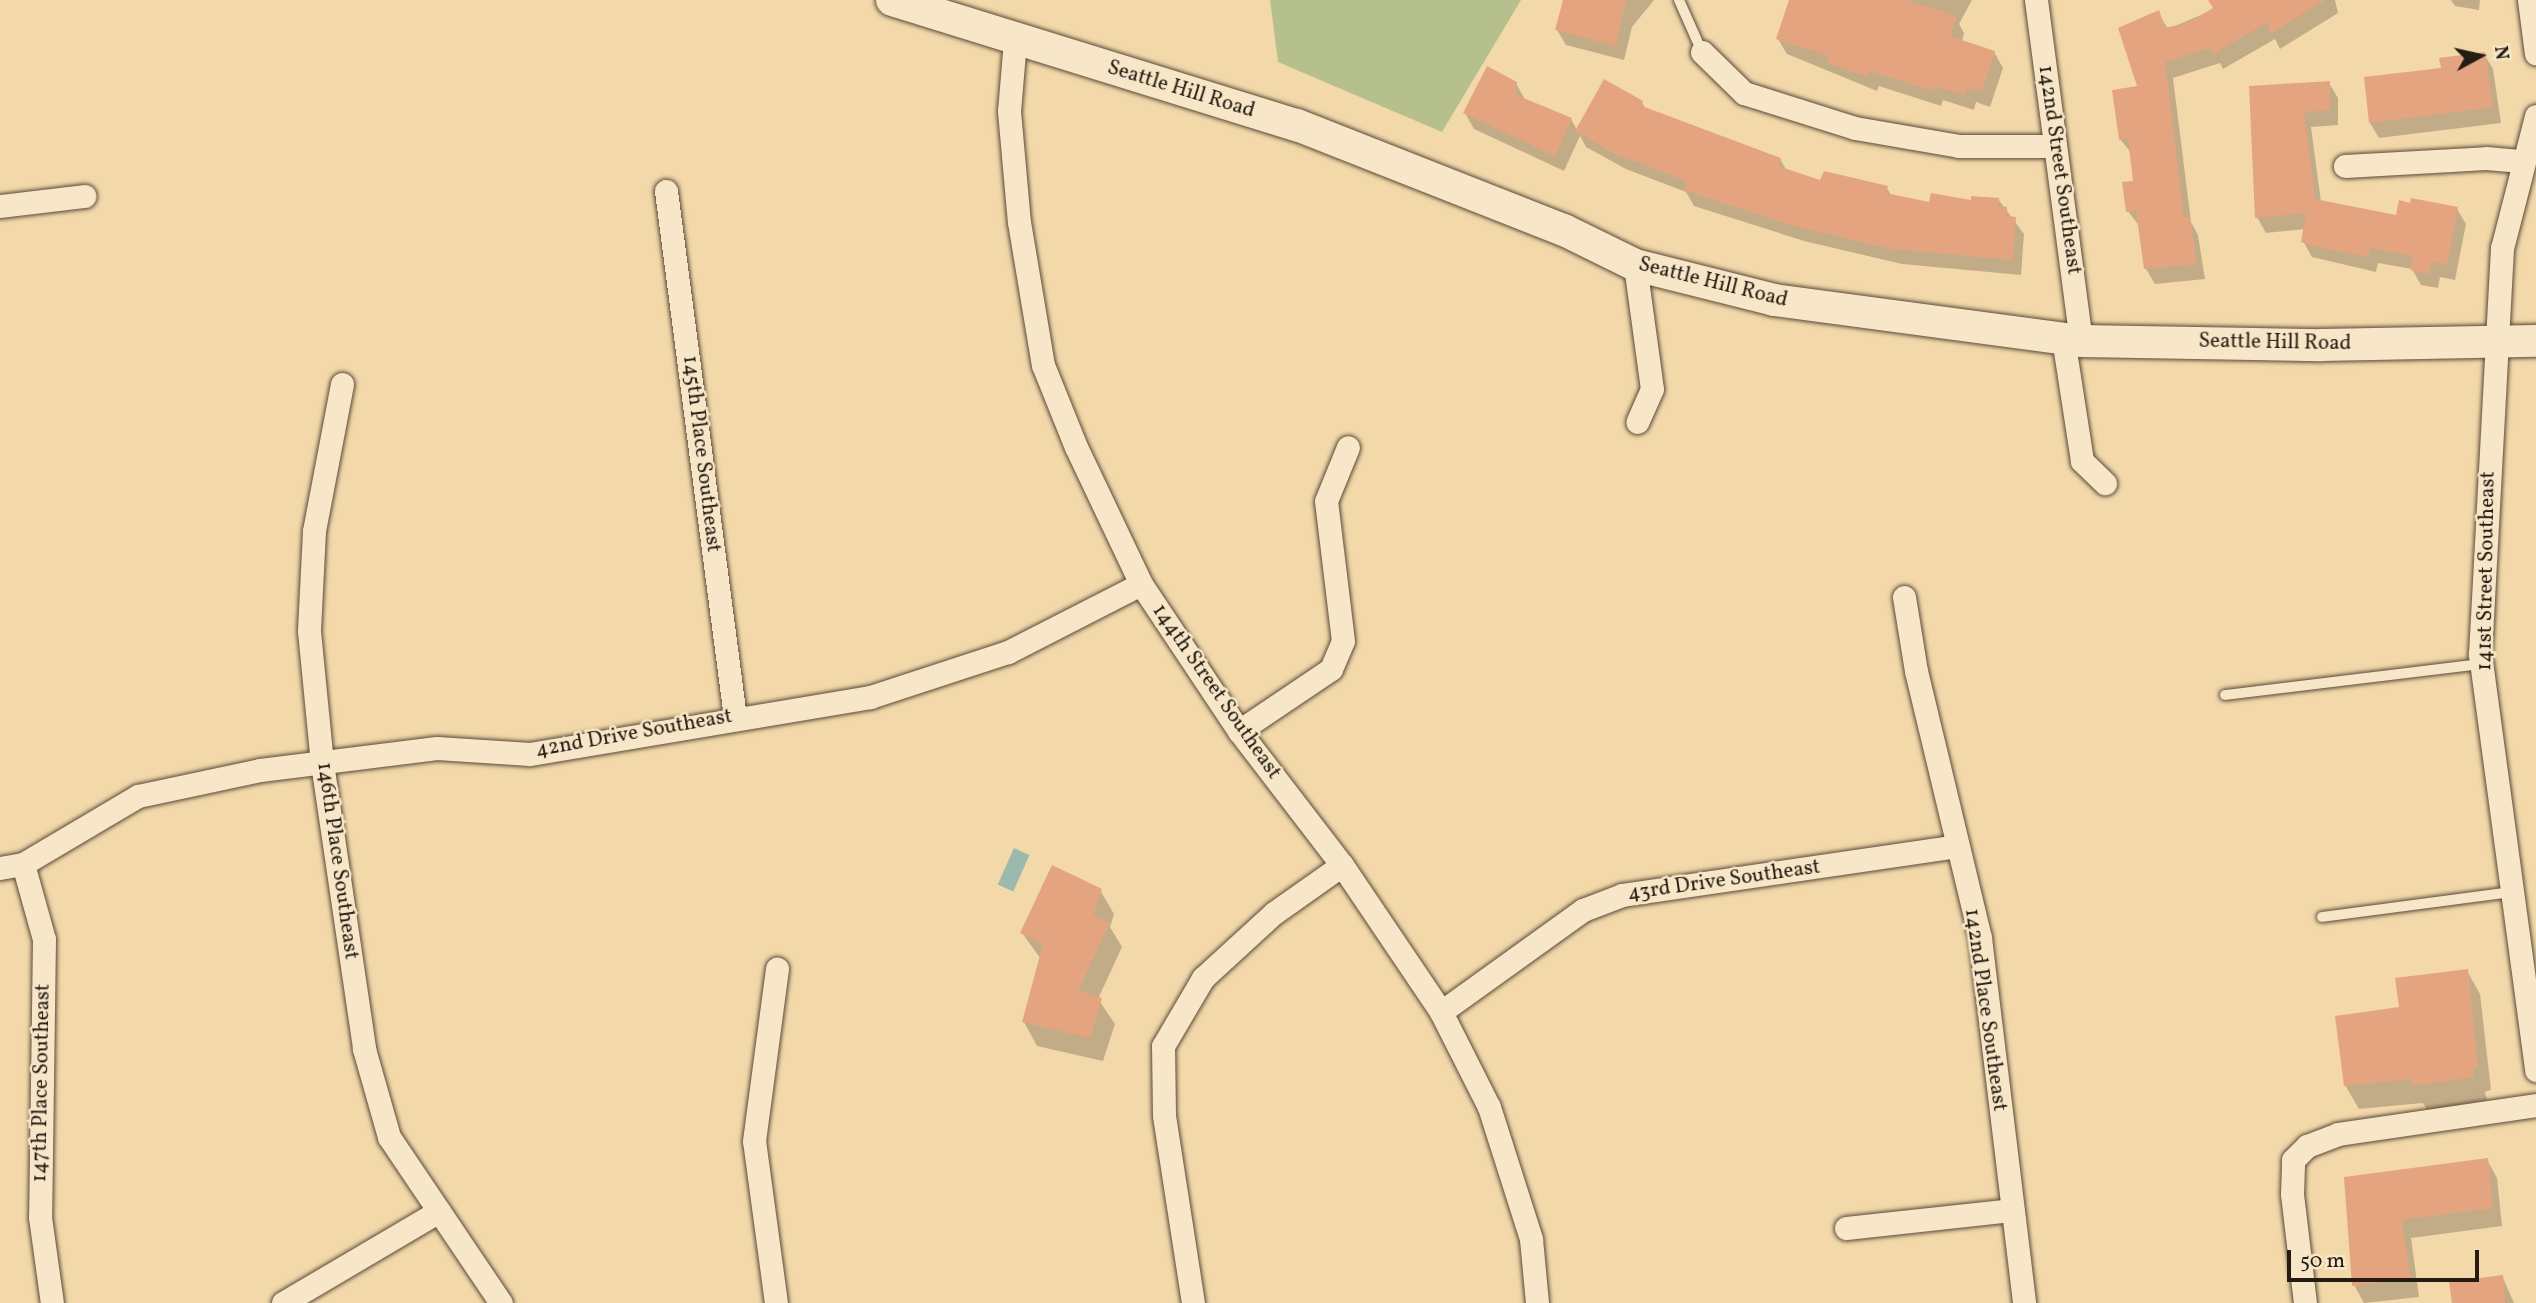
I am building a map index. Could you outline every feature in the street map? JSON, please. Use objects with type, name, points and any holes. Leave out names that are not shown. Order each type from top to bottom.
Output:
[{"type":"main road","name":"Seattle Hill Road","points":[[892,0],[1297,125],[1564,230],[1635,265],[1774,300],[2072,340],[2536,341]]},
{"type":"street","name":"142nd Street Southeast","points":[[2036,0],[2055,146],[2082,461],[2105,483]]},
{"type":"street","points":[[2529,0],[2536,54]]},
{"type":"street","name":"144th Street Southeast","points":[[1015,40],[1009,111],[1019,222],[1043,365],[1076,447],[1141,584],[1239,731],[1342,865],[1441,1012],[1489,1107],[1531,1239],[1537,1303]]},
{"type":"street","points":[[1702,52],[1744,93],[1855,128],[1959,146],[2055,146]]},
{"type":"street","name":"141st Street Southeast","points":[[2536,116],[2529,165],[2502,248],[2495,342],[2482,664],[2536,1070]]},
{"type":"street","points":[[2345,166],[2486,158],[2529,165]]},
{"type":"street","name":"145th Place Southeast","points":[[666,191],[735,717]]},
{"type":"street","points":[[0,206],[84,195]]},
{"type":"street","points":[[1635,265],[1652,389],[1637,422]]},
{"type":"street","name":"146th Place Southeast","points":[[342,384],[314,531],[309,631],[323,763],[364,1049],[389,1137],[501,1303]]},
{"type":"street","points":[[1239,731],[1331,669],[1343,641],[1325,501],[1348,447]]},
{"type":"street","name":"42nd Drive Southeast","points":[[0,868],[23,864],[138,796],[260,770],[437,748],[530,754],[735,717],[870,697],[996,657],[1141,584]]},
{"type":"street","name":"142nd Place Southeast","points":[[1904,597],[1916,671],[1980,938],[2024,1303]]},
{"type":"street","name":"43rd Drive Southeast","points":[[1441,1012],[1583,910],[1622,895],[1957,846]]},
{"type":"street","name":"147th Place Southeast","points":[[23,864],[44,939],[40,1217],[52,1303]]},
{"type":"street","points":[[1193,1303],[1164,1115],[1163,1046],[1203,978],[1274,913],[1342,865]]},
{"type":"street","points":[[776,1303],[754,1141],[777,969]]},
{"type":"street","points":[[2305,1303],[2292,1194],[2293,1160],[2307,1146],[2338,1134],[2536,1105]]},
{"type":"street","points":[[1846,1228],[2011,1210]]},
{"type":"street","points":[[283,1303],[439,1211]]},
{"type":"lane","points":[[1679,0],[1702,52]]},
{"type":"lane","points":[[2225,695],[2482,664]]},
{"type":"lane","points":[[2322,917],[2512,892]]},
{"type":"green space","points":[[1270,0],[1521,0],[1442,132],[1278,62]]},
{"type":"shaded area","points":[[1014,848],[1030,855],[1013,891],[998,885]]},
{"type":"building","points":[[1563,0],[1626,0],[1616,46],[1555,30]]},
{"type":"building","points":[[1789,0],[1906,0],[1957,16],[1950,36],[1995,51],[1982,92],[1968,88],[1965,95],[1934,86],[1933,91],[1870,71],[1868,77],[1827,63],[1829,56],[1776,39]]},
{"type":"building","points":[[2208,0],[2325,0],[2270,34],[2268,22],[2213,54],[2209,48],[2165,62],[2184,218],[2190,217],[2197,264],[2144,269],[2136,211],[2126,212],[2122,182],[2133,181],[2128,138],[2119,140],[2112,90],[2137,86],[2118,28],[2159,10],[2165,28],[2190,22],[2213,8]]},
{"type":"building","points":[[2485,52],[2493,107],[2369,123],[2364,77],[2441,68],[2439,58]]},
{"type":"building","points":[[1487,66],[1517,82],[1516,95],[1572,118],[1555,156],[1463,113]]},
{"type":"building","points":[[1604,79],[1643,101],[1642,106],[1781,158],[1778,166],[1820,180],[1824,171],[1888,186],[1886,193],[1929,202],[1931,193],[1971,200],[1971,196],[1999,198],[1998,206],[2007,207],[2007,216],[2016,217],[2013,260],[1892,249],[1794,226],[1683,190],[1686,181],[1615,154],[1575,131]]},
{"type":"building","points":[[2330,81],[2330,110],[2304,112],[2315,199],[2396,215],[2399,200],[2410,203],[2411,198],[2458,207],[2447,265],[2432,262],[2429,274],[2410,270],[2413,256],[2370,248],[2368,257],[2301,242],[2306,213],[2255,218],[2249,86]]},
{"type":"building","points":[[1052,865],[1102,889],[1093,915],[1110,922],[1078,991],[1102,998],[1090,1038],[1022,1022],[1043,944],[1020,933]]},
{"type":"building","points":[[2468,969],[2478,1067],[2473,1068],[2474,1077],[2412,1086],[2411,1079],[2344,1086],[2335,1016],[2399,1007],[2395,978]]},
{"type":"building","points":[[2488,1158],[2493,1208],[2402,1220],[2410,1278],[2352,1286],[2344,1177]]},
{"type":"building","points":[[2503,1275],[2505,1303],[2452,1303],[2449,1282]]}]
